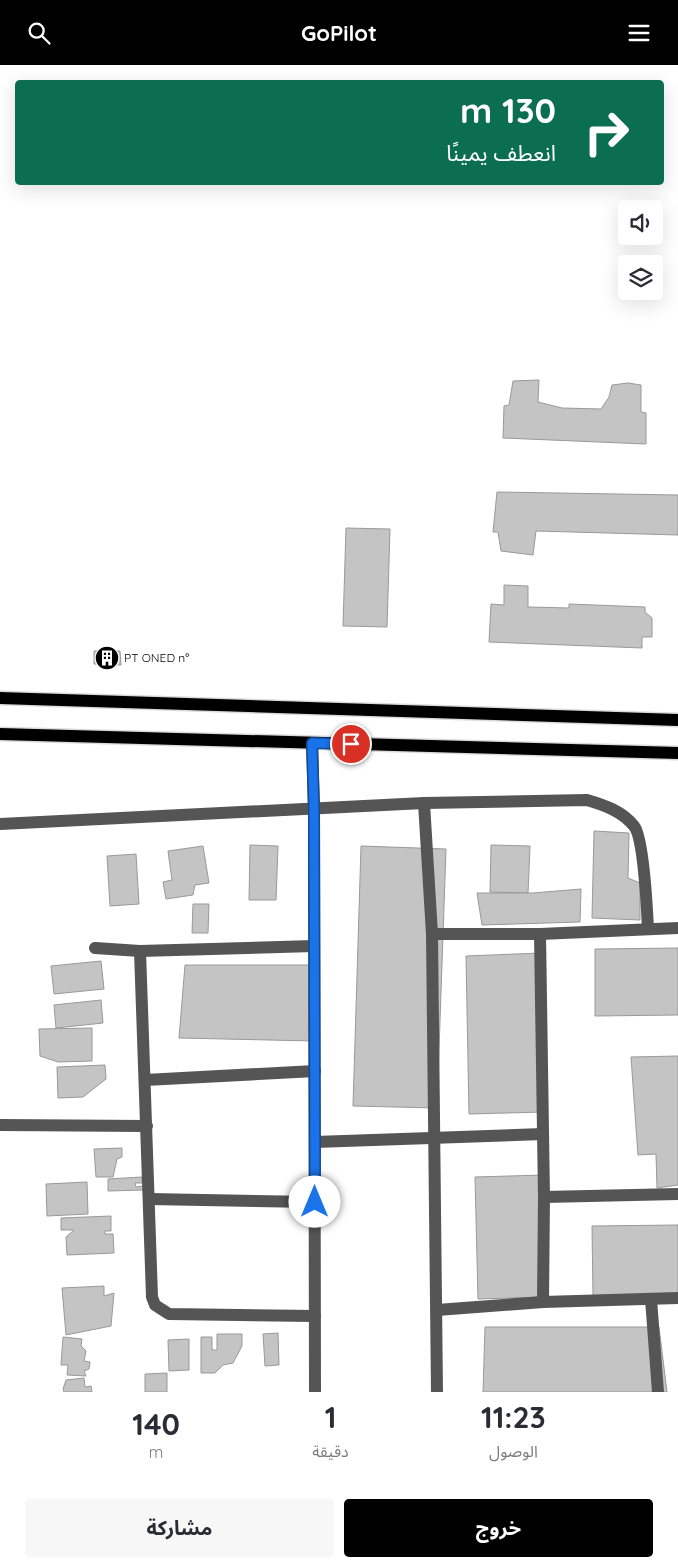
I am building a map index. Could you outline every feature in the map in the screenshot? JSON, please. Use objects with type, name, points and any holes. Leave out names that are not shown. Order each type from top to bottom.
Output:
[{"type":"main road","points":[[0,698],[678,721]]},
{"type":"main road","points":[[0,734],[678,753]]},
{"type":"street","points":[[312,743],[314,809],[315,1392]]},
{"type":"street","points":[[0,824],[424,803],[587,800],[608,806],[635,827],[641,850],[648,929]]},
{"type":"street","points":[[424,803],[432,934],[437,1392]]},
{"type":"street","points":[[432,934],[540,934],[678,928]]},
{"type":"street","points":[[540,934],[544,1197],[543,1302]]},
{"type":"street","points":[[95,948],[140,951],[314,946]]},
{"type":"street","points":[[140,951],[152,1297],[155,1305],[161,1311],[169,1314],[315,1317]]},
{"type":"street","points":[[145,1080],[315,1071]]},
{"type":"street","points":[[0,1125],[147,1126]]},
{"type":"street","points":[[315,1142],[543,1134]]},
{"type":"street","points":[[544,1197],[678,1194]]},
{"type":"street","points":[[149,1199],[315,1202]]},
{"type":"street","points":[[436,1310],[543,1302],[678,1298]]},
{"type":"street","points":[[651,1299],[658,1392]]},
{"type":"building","points":[[539,380],[538,402],[562,408],[601,409],[609,397],[612,385],[628,383],[641,385],[641,412],[646,413],[646,444],[503,438],[504,406],[509,405],[513,381]]},
{"type":"building","points":[[497,492],[678,495],[678,535],[536,531],[533,555],[501,551],[498,532],[493,532]]},
{"type":"building","points":[[346,528],[390,529],[387,627],[343,626]]},
{"type":"building","points":[[504,585],[528,586],[528,607],[569,608],[569,604],[645,607],[645,612],[652,618],[652,637],[642,637],[642,648],[489,642],[491,604],[504,605]]},
{"type":"building","name":"PT ONED n°","points":[[94,651],[120,651],[121,665],[94,664]]},
{"type":"building","points":[[594,831],[629,833],[628,878],[640,883],[640,920],[592,918]]},
{"type":"building","points":[[250,845],[278,846],[276,900],[249,900]]},
{"type":"building","points":[[491,845],[530,846],[528,893],[490,892]]},
{"type":"building","points":[[203,846],[209,883],[195,885],[193,895],[166,899],[163,882],[172,880],[168,851]]},
{"type":"building","points":[[361,846],[446,849],[437,1108],[353,1106]]},
{"type":"building","points":[[136,854],[139,904],[110,906],[107,856]]},
{"type":"building","points":[[581,889],[580,922],[482,925],[477,893],[533,893]]},
{"type":"building","points":[[193,904],[209,904],[208,933],[192,933]]},
{"type":"building","points":[[678,948],[678,1015],[595,1016],[595,949]]},
{"type":"building","points":[[541,953],[544,1112],[469,1114],[466,956]]},
{"type":"building","points":[[101,961],[104,989],[54,994],[51,966]]},
{"type":"building","points":[[185,965],[314,965],[314,1041],[179,1038]]},
{"type":"building","points":[[101,1000],[103,1023],[56,1028],[54,1005]]},
{"type":"building","points":[[92,1028],[92,1061],[58,1062],[40,1056],[39,1029]]},
{"type":"building","points":[[678,1056],[678,1185],[657,1188],[656,1154],[638,1155],[631,1057]]},
{"type":"building","points":[[105,1065],[106,1079],[83,1097],[58,1098],[57,1067]]},
{"type":"building","points":[[122,1148],[122,1157],[117,1159],[113,1177],[96,1177],[94,1149]]},
{"type":"building","points":[[544,1175],[547,1297],[478,1299],[475,1177]]},
{"type":"building","points":[[142,1177],[142,1183],[135,1183],[136,1187],[143,1186],[143,1190],[108,1191],[108,1179]]},
{"type":"building","points":[[87,1182],[88,1214],[47,1216],[46,1184]]},
{"type":"building","points":[[111,1216],[111,1231],[105,1231],[105,1234],[113,1234],[114,1253],[67,1255],[66,1237],[74,1230],[61,1230],[61,1218]]},
{"type":"building","points":[[678,1225],[678,1293],[593,1296],[592,1226]]},
{"type":"building","points":[[104,1286],[104,1296],[114,1293],[111,1326],[66,1335],[62,1288]]},
{"type":"building","points":[[485,1327],[659,1327],[667,1392],[483,1392]]},
{"type":"building","points":[[278,1333],[279,1365],[265,1366],[263,1334]]},
{"type":"building","points":[[217,1334],[242,1334],[242,1346],[233,1363],[223,1365],[215,1373],[201,1373],[201,1337],[212,1337],[212,1350],[217,1350]]},
{"type":"building","points":[[63,1337],[82,1339],[81,1346],[86,1351],[84,1361],[90,1362],[89,1369],[84,1371],[86,1376],[67,1375],[68,1365],[61,1365]]},
{"type":"building","points":[[189,1339],[189,1370],[169,1371],[168,1340]]},
{"type":"building","points":[[167,1373],[167,1392],[145,1392],[145,1374]]},
{"type":"building","points":[[84,1378],[85,1387],[91,1386],[92,1392],[64,1392],[66,1380]]},
{"type":"place","name":"PT ONED n°","points":[[107,658]]},
{"type":"route","points":[[315,1202],[314,809],[312,743],[351,744]]}]
